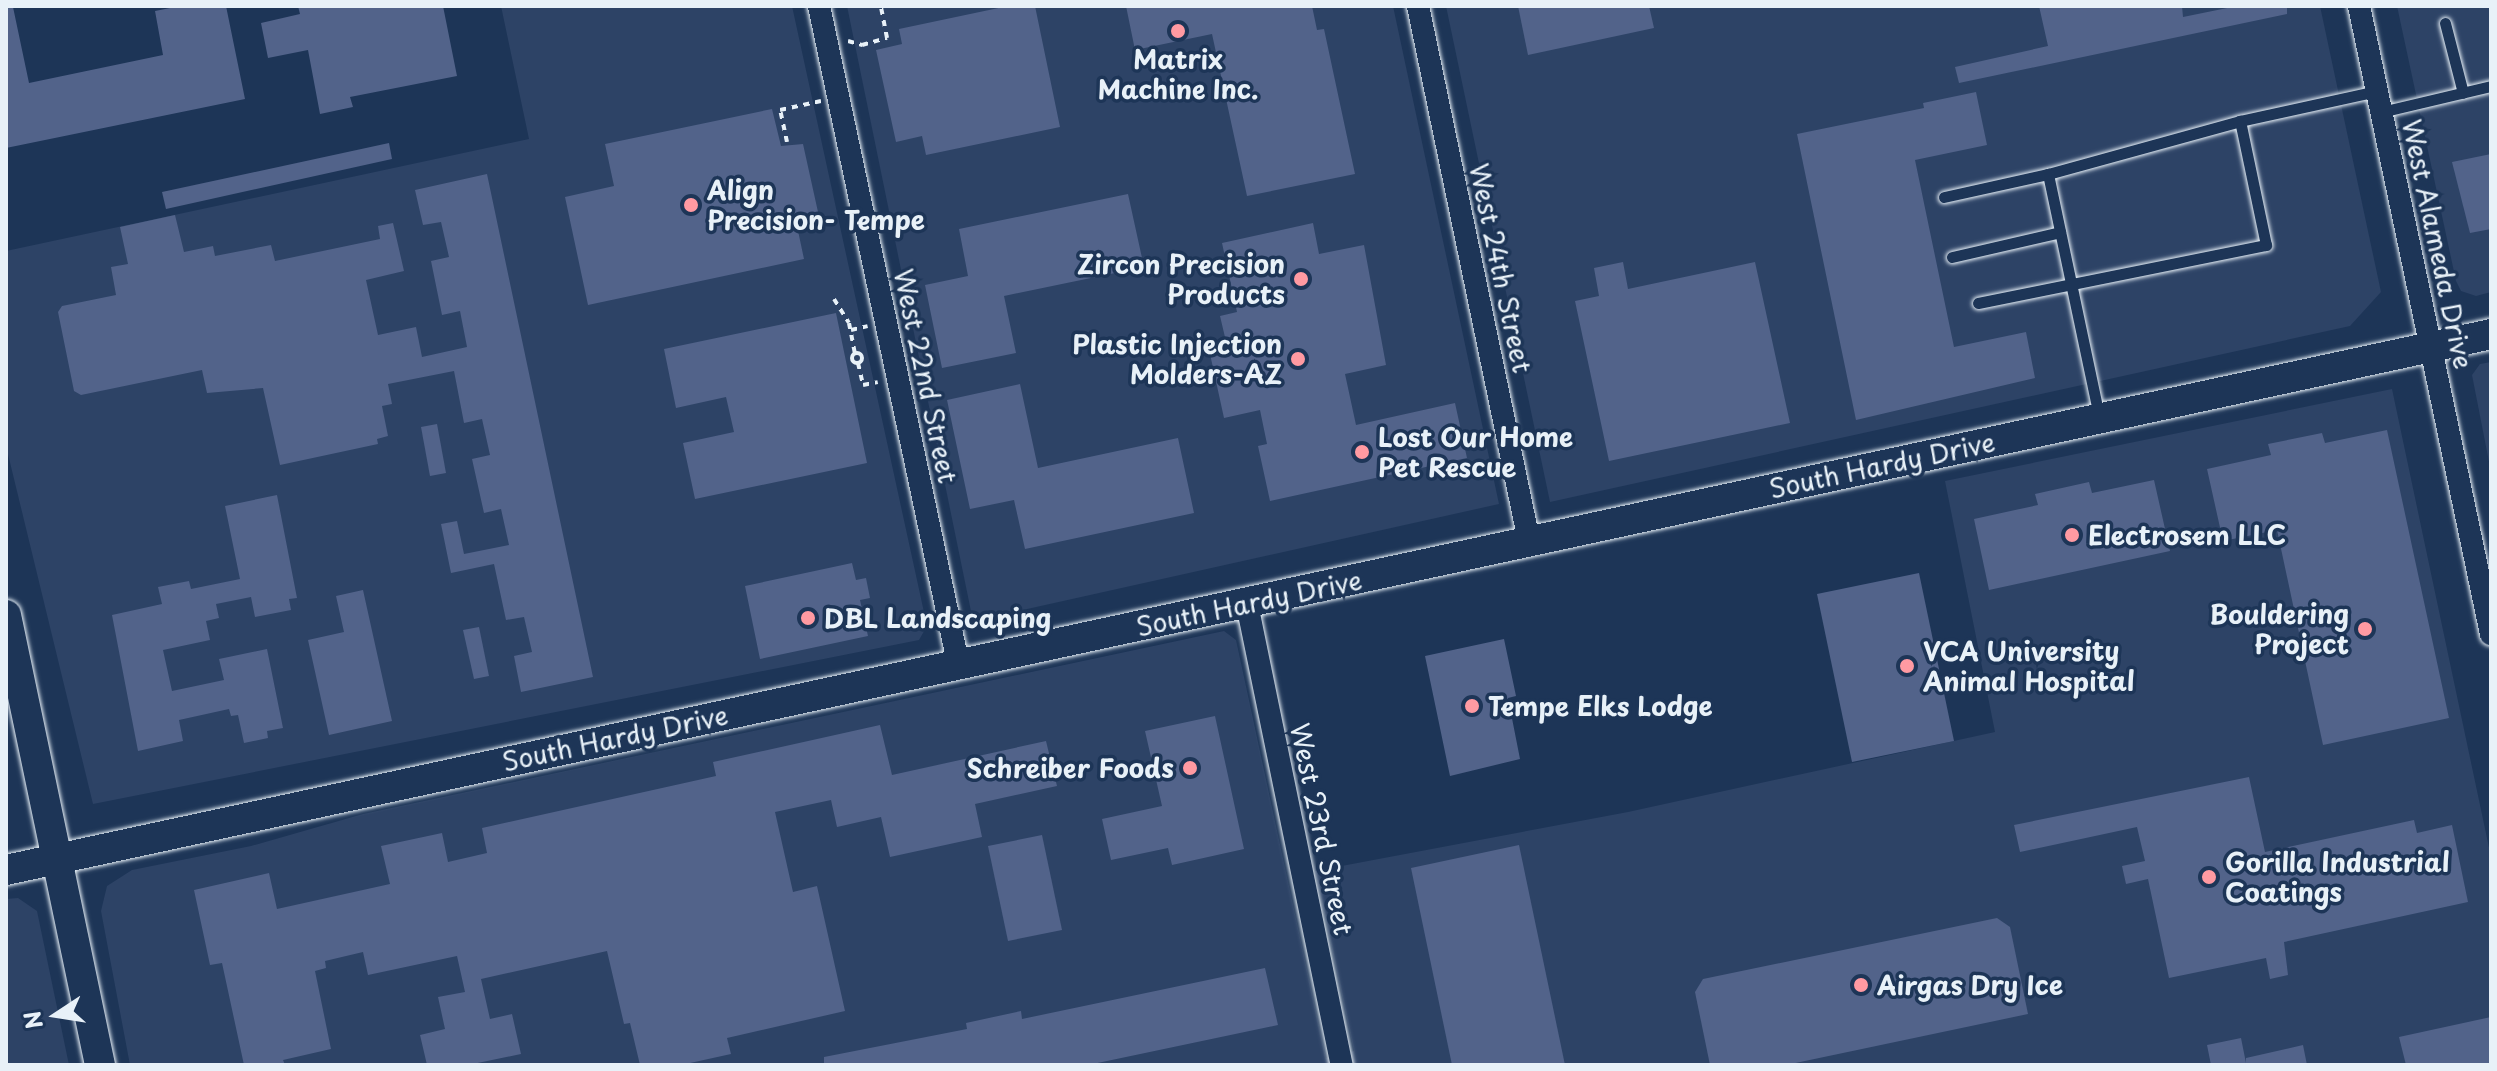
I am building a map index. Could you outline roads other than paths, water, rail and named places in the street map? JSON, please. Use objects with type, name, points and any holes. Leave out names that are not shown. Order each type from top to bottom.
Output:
[{"type":"street","name":"West 22nd Street","points":[[819,6],[958,663]]},
{"type":"street","name":"West 24th Street","points":[[1418,6],[1529,541]]},
{"type":"street","name":"West Alameda Drive","points":[[2359,6],[2491,634]]},
{"type":"street","name":"South Hardy Drive","points":[[6,870],[2491,334]]},
{"type":"street","name":"West 23rd Street","points":[[1247,604],[1342,1065]]},
{"type":"street","points":[[6,615],[100,1065]]},
{"type":"lane","points":[[2445,23],[2463,93]]},
{"type":"lane","points":[[1944,197],[2048,174],[2240,121],[2463,93],[2491,86]]},
{"type":"lane","points":[[1978,303],[2266,245],[2240,121]]},
{"type":"lane","points":[[2048,174],[2099,420]]},
{"type":"lane","points":[[1952,257],[2060,232]]},
{"type":"place","name":"Matrix Machine Inc.","points":[[1178,31]]},
{"type":"place","name":"Align Precision- Tempe","points":[[691,205]]},
{"type":"place","name":"Zircon Precision Products","points":[[1301,279]]},
{"type":"place","name":"Plastic Injection Molders-AZ","points":[[1298,359]]},
{"type":"place","name":"Lost Our Home Pet Rescue","points":[[1362,452]]},
{"type":"place","name":"Electrosem LLC","points":[[2072,535]]},
{"type":"place","name":"DBL Landscaping","points":[[808,618]]},
{"type":"place","name":"Bouldering Project","points":[[2365,629]]},
{"type":"place","name":"VCA University Animal Hospital","points":[[1907,666]]},
{"type":"place","name":"Tempe Elks Lodge","points":[[1472,706]]},
{"type":"place","name":"Schreiber Foods","points":[[1190,768]]},
{"type":"place","name":"Gorilla Industrial Coatings","points":[[2209,877]]},
{"type":"place","name":"Airgas Dry Ice","points":[[1861,985]]}]
